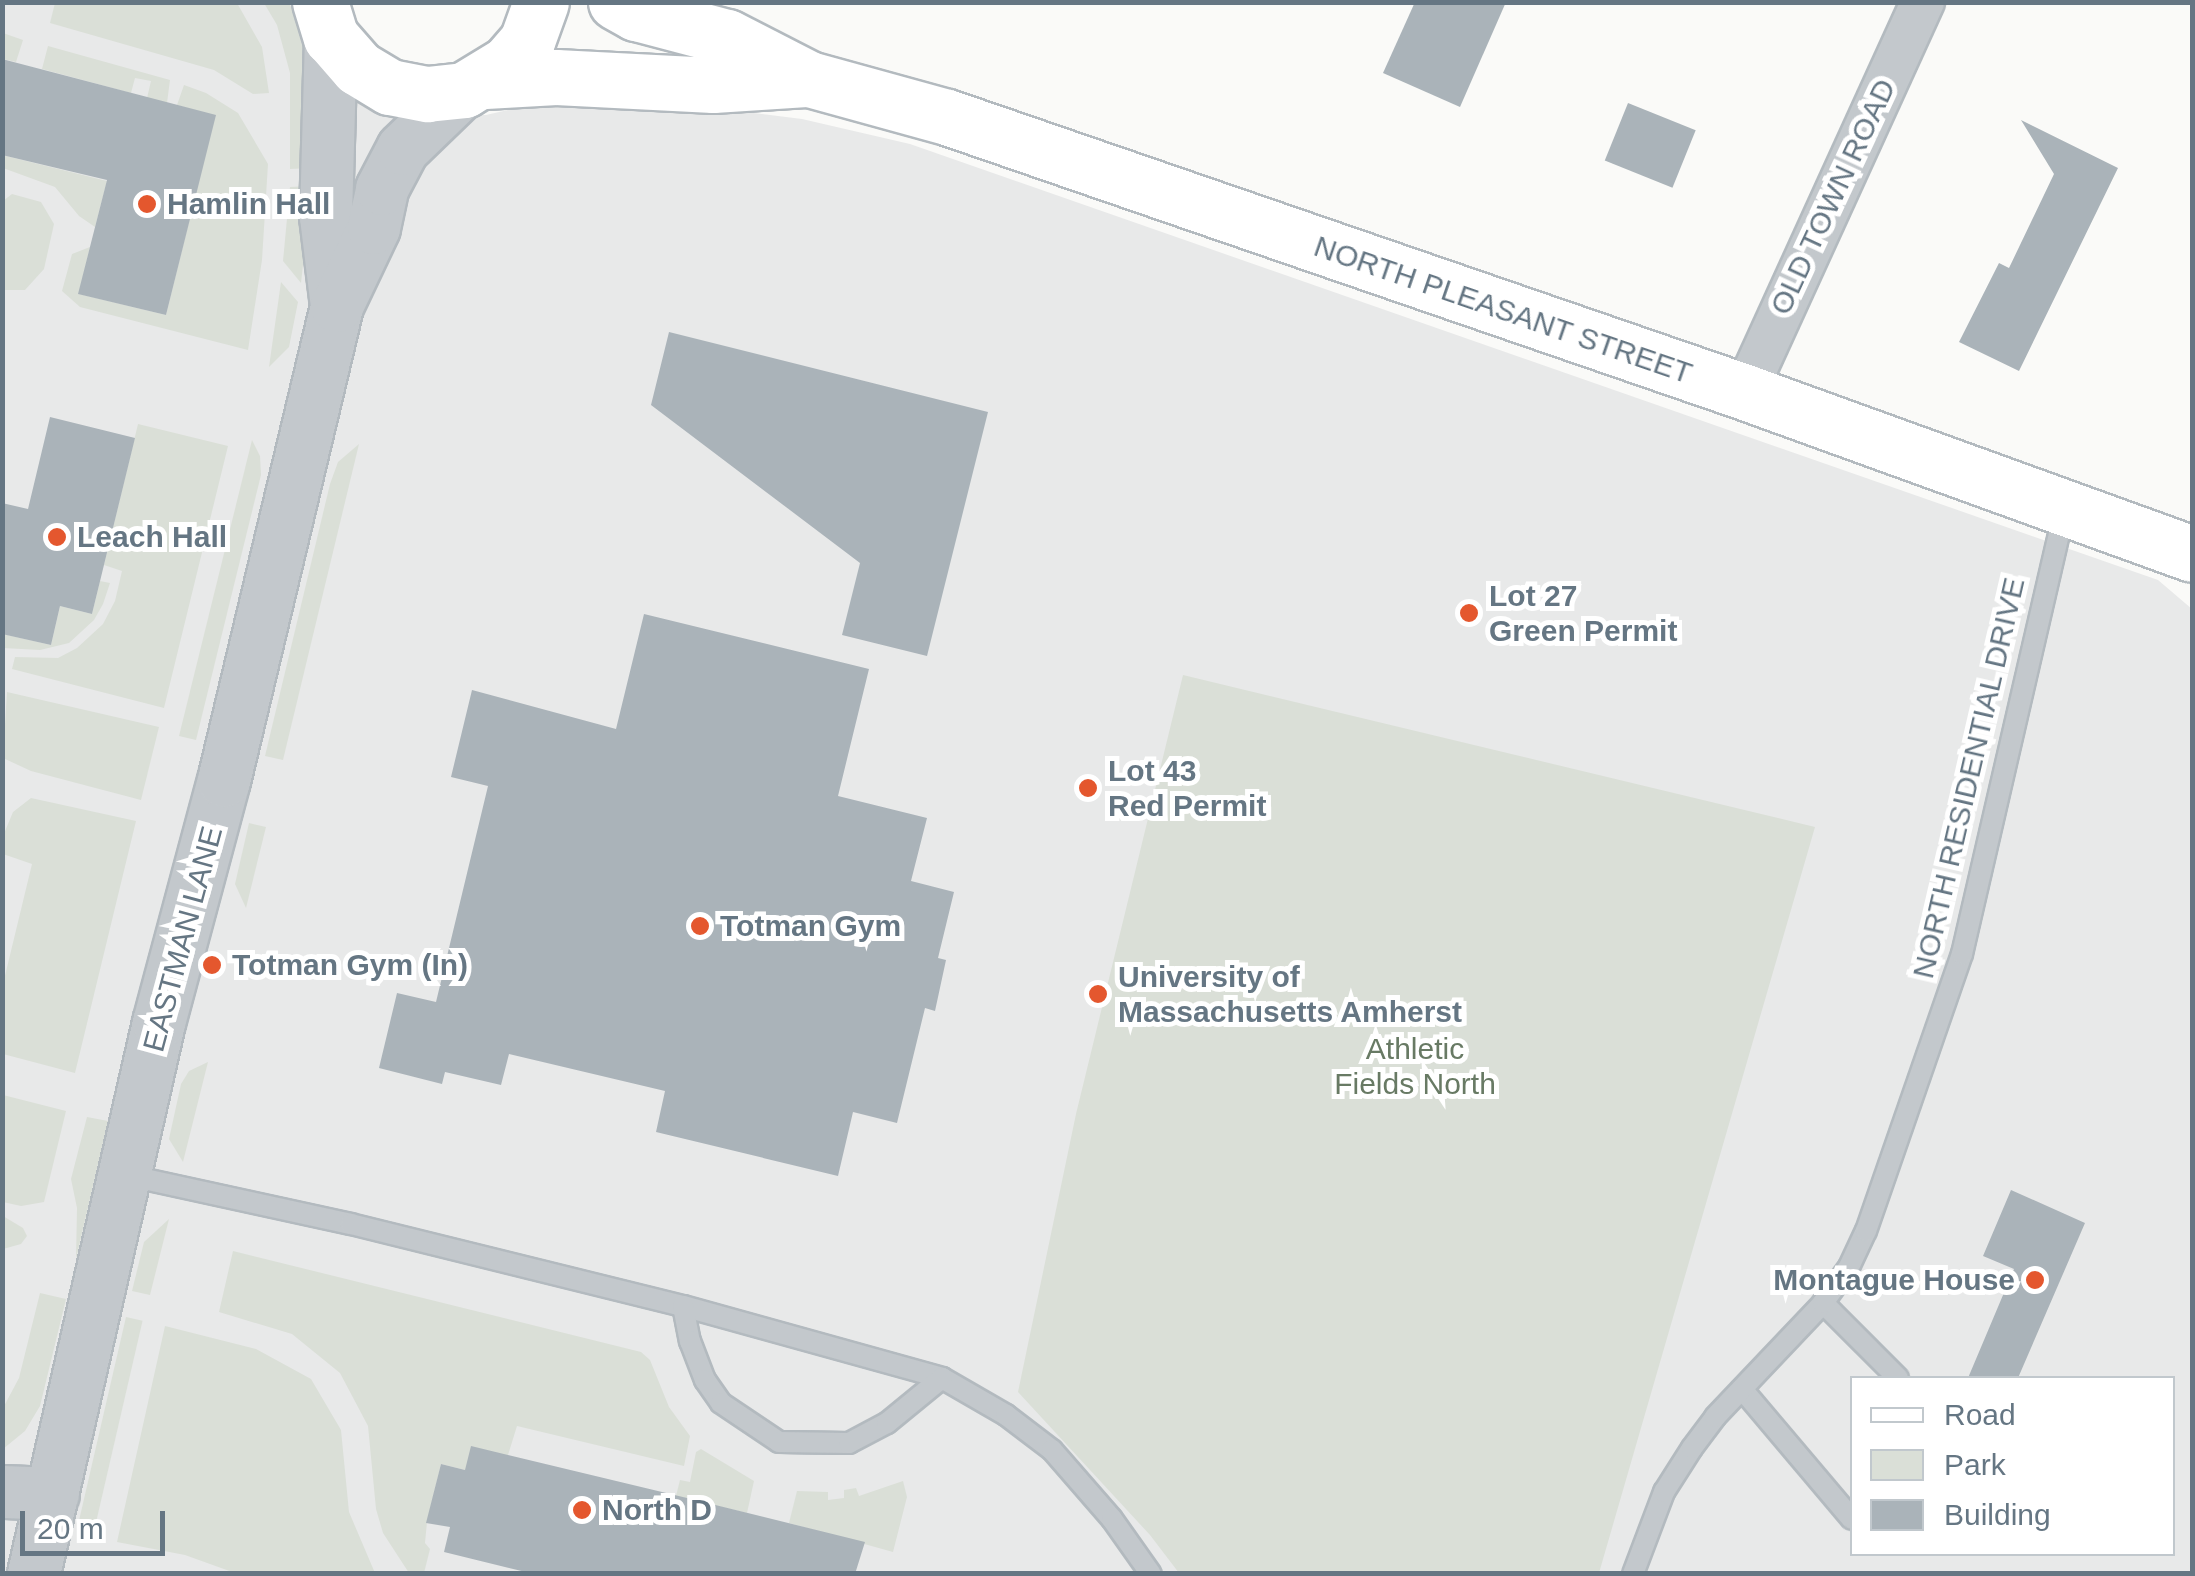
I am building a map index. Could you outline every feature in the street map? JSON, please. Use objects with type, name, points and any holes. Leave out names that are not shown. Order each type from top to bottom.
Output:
[{"type":"main road","points":[[474,86],[527,41],[541,2]]},
{"type":"main road","name":"NORTH PLEASANT STREET","points":[[616,2],[636,13],[727,36],[810,79],[948,116],[1745,392],[2192,554]]},
{"type":"main road","name":"NORTH PLEASANT STREET","points":[[323,12],[358,68],[390,87],[427,94],[556,77],[713,85],[810,79]]},
{"type":"street","name":"OLD TOWN ROAD","points":[[1745,392],[1923,2]]},
{"type":"street","name":"EASTMAN LANE","points":[[323,12],[326,217],[336,306]]},
{"type":"street","name":"EASTMAN LANE","points":[[34,1574],[28,1493],[126,1174],[336,306],[374,228],[382,189],[403,148],[474,86]]},
{"type":"lane","name":"NORTH RESIDENTIAL DRIVE","points":[[1633,1574],[1664,1492],[1715,1416],[1824,1303],[1849,1268],[1866,1231],[1962,954],[2065,507]]},
{"type":"lane","points":[[126,1174],[351,1224],[683,1306],[942,1378],[1006,1415],[1052,1450],[1112,1519],[1151,1574]]},
{"type":"lane","points":[[1824,1303],[1896,1376]]},
{"type":"lane","points":[[683,1306],[690,1341],[705,1380],[721,1404],[779,1442],[849,1443],[887,1424],[942,1378]]},
{"type":"lane","points":[[1742,1389],[1850,1516]]},
{"type":"shaded area","name":"University of Massachusetts Amherst","points":[[3,3],[294,3],[304,34],[403,114],[486,115],[516,108],[635,104],[704,107],[802,119],[910,144],[2158,580],[2192,609],[2192,1573],[3,1574]]},
{"type":"green space","points":[[55,3],[237,3],[262,47],[269,93],[253,94],[214,70],[50,23]]},
{"type":"green space","points":[[264,3],[289,3],[304,34],[309,59],[311,168],[290,169],[290,73],[277,25]]},
{"type":"green space","points":[[3,33],[23,40],[16,62],[3,59]]},
{"type":"green space","points":[[48,46],[170,80],[167,103],[147,98],[151,81],[135,78],[131,93],[42,69]]},
{"type":"green space","points":[[184,85],[206,93],[238,113],[268,164],[262,260],[248,350],[80,307],[62,291],[72,254],[90,247],[79,294],[166,315],[215,116],[177,105]]},
{"type":"green space","points":[[2,155],[107,181],[95,227],[79,216],[55,187],[3,168]]},
{"type":"green space","points":[[310,186],[301,283],[283,261],[290,187]]},
{"type":"green space","points":[[12,194],[41,202],[54,224],[44,269],[25,290],[3,290],[3,201]]},
{"type":"green space","points":[[281,282],[298,302],[289,347],[269,367]]},
{"type":"green space","points":[[138,424],[228,446],[164,708],[12,669],[15,657],[58,658],[77,648],[103,624],[115,601],[122,571],[104,565]]},
{"type":"green space","points":[[252,440],[260,456],[261,475],[196,740],[179,736]]},
{"type":"green space","points":[[359,444],[283,760],[265,756],[330,484],[338,462]]},
{"type":"green space","points":[[100,581],[110,583],[103,604],[94,620],[69,643],[40,650],[3,648],[3,634],[51,645],[60,606],[92,614]]},
{"type":"green space","name":"Athletic Fields North","points":[[1183,675],[1815,827],[1599,1573],[1179,1573],[1150,1535],[1018,1392],[1076,1114]]},
{"type":"green space","points":[[7,692],[159,727],[141,800],[31,771],[3,758]]},
{"type":"green space","points":[[31,798],[136,821],[75,1073],[3,1054],[3,984],[32,864],[3,854],[3,836],[13,812]]},
{"type":"green space","points":[[249,823],[266,827],[246,908],[235,884]]},
{"type":"green space","points":[[208,1062],[183,1162],[169,1139],[181,1084],[189,1071]]},
{"type":"green space","points":[[3,1095],[66,1111],[44,1202],[21,1206],[3,1202]]},
{"type":"green space","points":[[87,1117],[108,1121],[76,1259],[77,1208],[71,1179]]},
{"type":"green space","points":[[3,1216],[23,1228],[27,1236],[21,1244],[3,1249]]},
{"type":"green space","points":[[169,1219],[150,1295],[132,1291],[144,1242]]},
{"type":"green space","points":[[233,1251],[641,1352],[650,1360],[669,1407],[690,1436],[684,1466],[517,1426],[508,1455],[465,1470],[441,1464],[427,1522],[425,1543],[430,1549],[424,1573],[409,1573],[383,1533],[376,1509],[368,1426],[340,1373],[292,1334],[219,1312]]},
{"type":"green space","points":[[40,1293],[66,1299],[40,1406],[25,1431],[3,1449],[3,1408],[19,1378]]},
{"type":"green space","points":[[126,1317],[143,1321],[96,1523],[79,1520]]},
{"type":"green space","points":[[165,1326],[256,1349],[311,1379],[341,1430],[349,1512],[375,1573],[235,1573],[185,1555],[117,1542]]},
{"type":"green space","points":[[701,1449],[754,1481],[747,1513],[676,1496],[680,1480],[690,1482],[696,1452]]},
{"type":"green space","points":[[903,1481],[907,1497],[893,1552],[789,1523],[797,1491],[828,1492],[828,1500],[844,1498],[844,1490],[856,1488],[859,1496]]},
{"type":"building","points":[[1415,2],[1506,2],[1460,107],[1383,73]]},
{"type":"building","name":"Hamlin Hall","points":[[2,59],[216,115],[166,315],[78,294],[107,180],[2,155]]},
{"type":"building","points":[[1628,103],[1696,130],[1672,188],[1605,160]]},
{"type":"building","points":[[2021,120],[2118,168],[2019,371],[1959,342],[1999,263],[2009,268],[2054,174]]},
{"type":"building","points":[[669,332],[988,412],[927,656],[842,635],[860,563],[651,405]]},
{"type":"building","name":"Leach Hall","points":[[50,417],[135,438],[92,614],[60,606],[51,645],[2,634],[2,503],[28,509]]},
{"type":"building","name":"Totman Gym","points":[[644,614],[869,669],[838,796],[927,818],[911,881],[954,892],[938,958],[946,960],[935,1011],[925,1008],[897,1123],[853,1112],[838,1176],[656,1132],[665,1091],[509,1054],[501,1085],[445,1072],[442,1084],[379,1068],[397,993],[436,1002],[488,786],[451,777],[472,690],[616,729]]},
{"type":"building","name":"Montague House","points":[[2011,1190],[2085,1223],[2019,1376],[1969,1376],[2014,1269],[1983,1256]]},
{"type":"building","name":"North D","points":[[471,1446],[865,1542],[855,1574],[534,1574],[444,1552],[450,1527],[426,1523],[441,1464],[465,1470]]},
{"type":"place","name":"Hamlin Hall","points":[[147,204]]},
{"type":"place","name":"Leach Hall","points":[[57,537]]},
{"type":"place","name":"Lot 27 Green Permit","points":[[1469,613]]},
{"type":"place","name":"Lot 43 Red Permit","points":[[1088,788]]},
{"type":"place","name":"Totman Gym","points":[[700,926]]},
{"type":"place","name":"Totman Gym (In)","points":[[212,965]]},
{"type":"place","name":"University of Massachusetts Amherst","points":[[1098,994]]},
{"type":"place","name":"Montague House","points":[[2035,1280]]},
{"type":"place","name":"North D","points":[[582,1510]]}]
